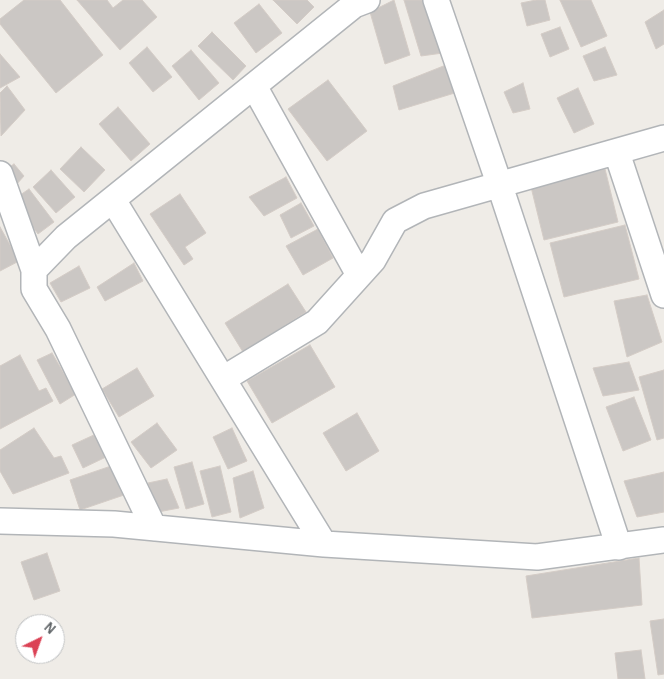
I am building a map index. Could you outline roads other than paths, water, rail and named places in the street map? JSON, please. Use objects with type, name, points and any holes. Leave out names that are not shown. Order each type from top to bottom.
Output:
[{"type":"street","points":[[34,270],[66,237],[354,5],[367,0]]},
{"type":"street","points":[[436,0],[500,186],[619,547]]},
{"type":"street","points":[[254,86],[359,275]]},
{"type":"street","points":[[223,379],[317,322],[373,260],[396,221],[424,206],[617,153],[664,138]]},
{"type":"street","points":[[617,153],[664,295]]},
{"type":"street","points":[[0,174],[34,270],[34,289],[58,329],[154,528]]},
{"type":"street","points":[[113,200],[324,544]]},
{"type":"street","points":[[0,521],[114,524],[324,544],[537,557],[664,540]]}]
